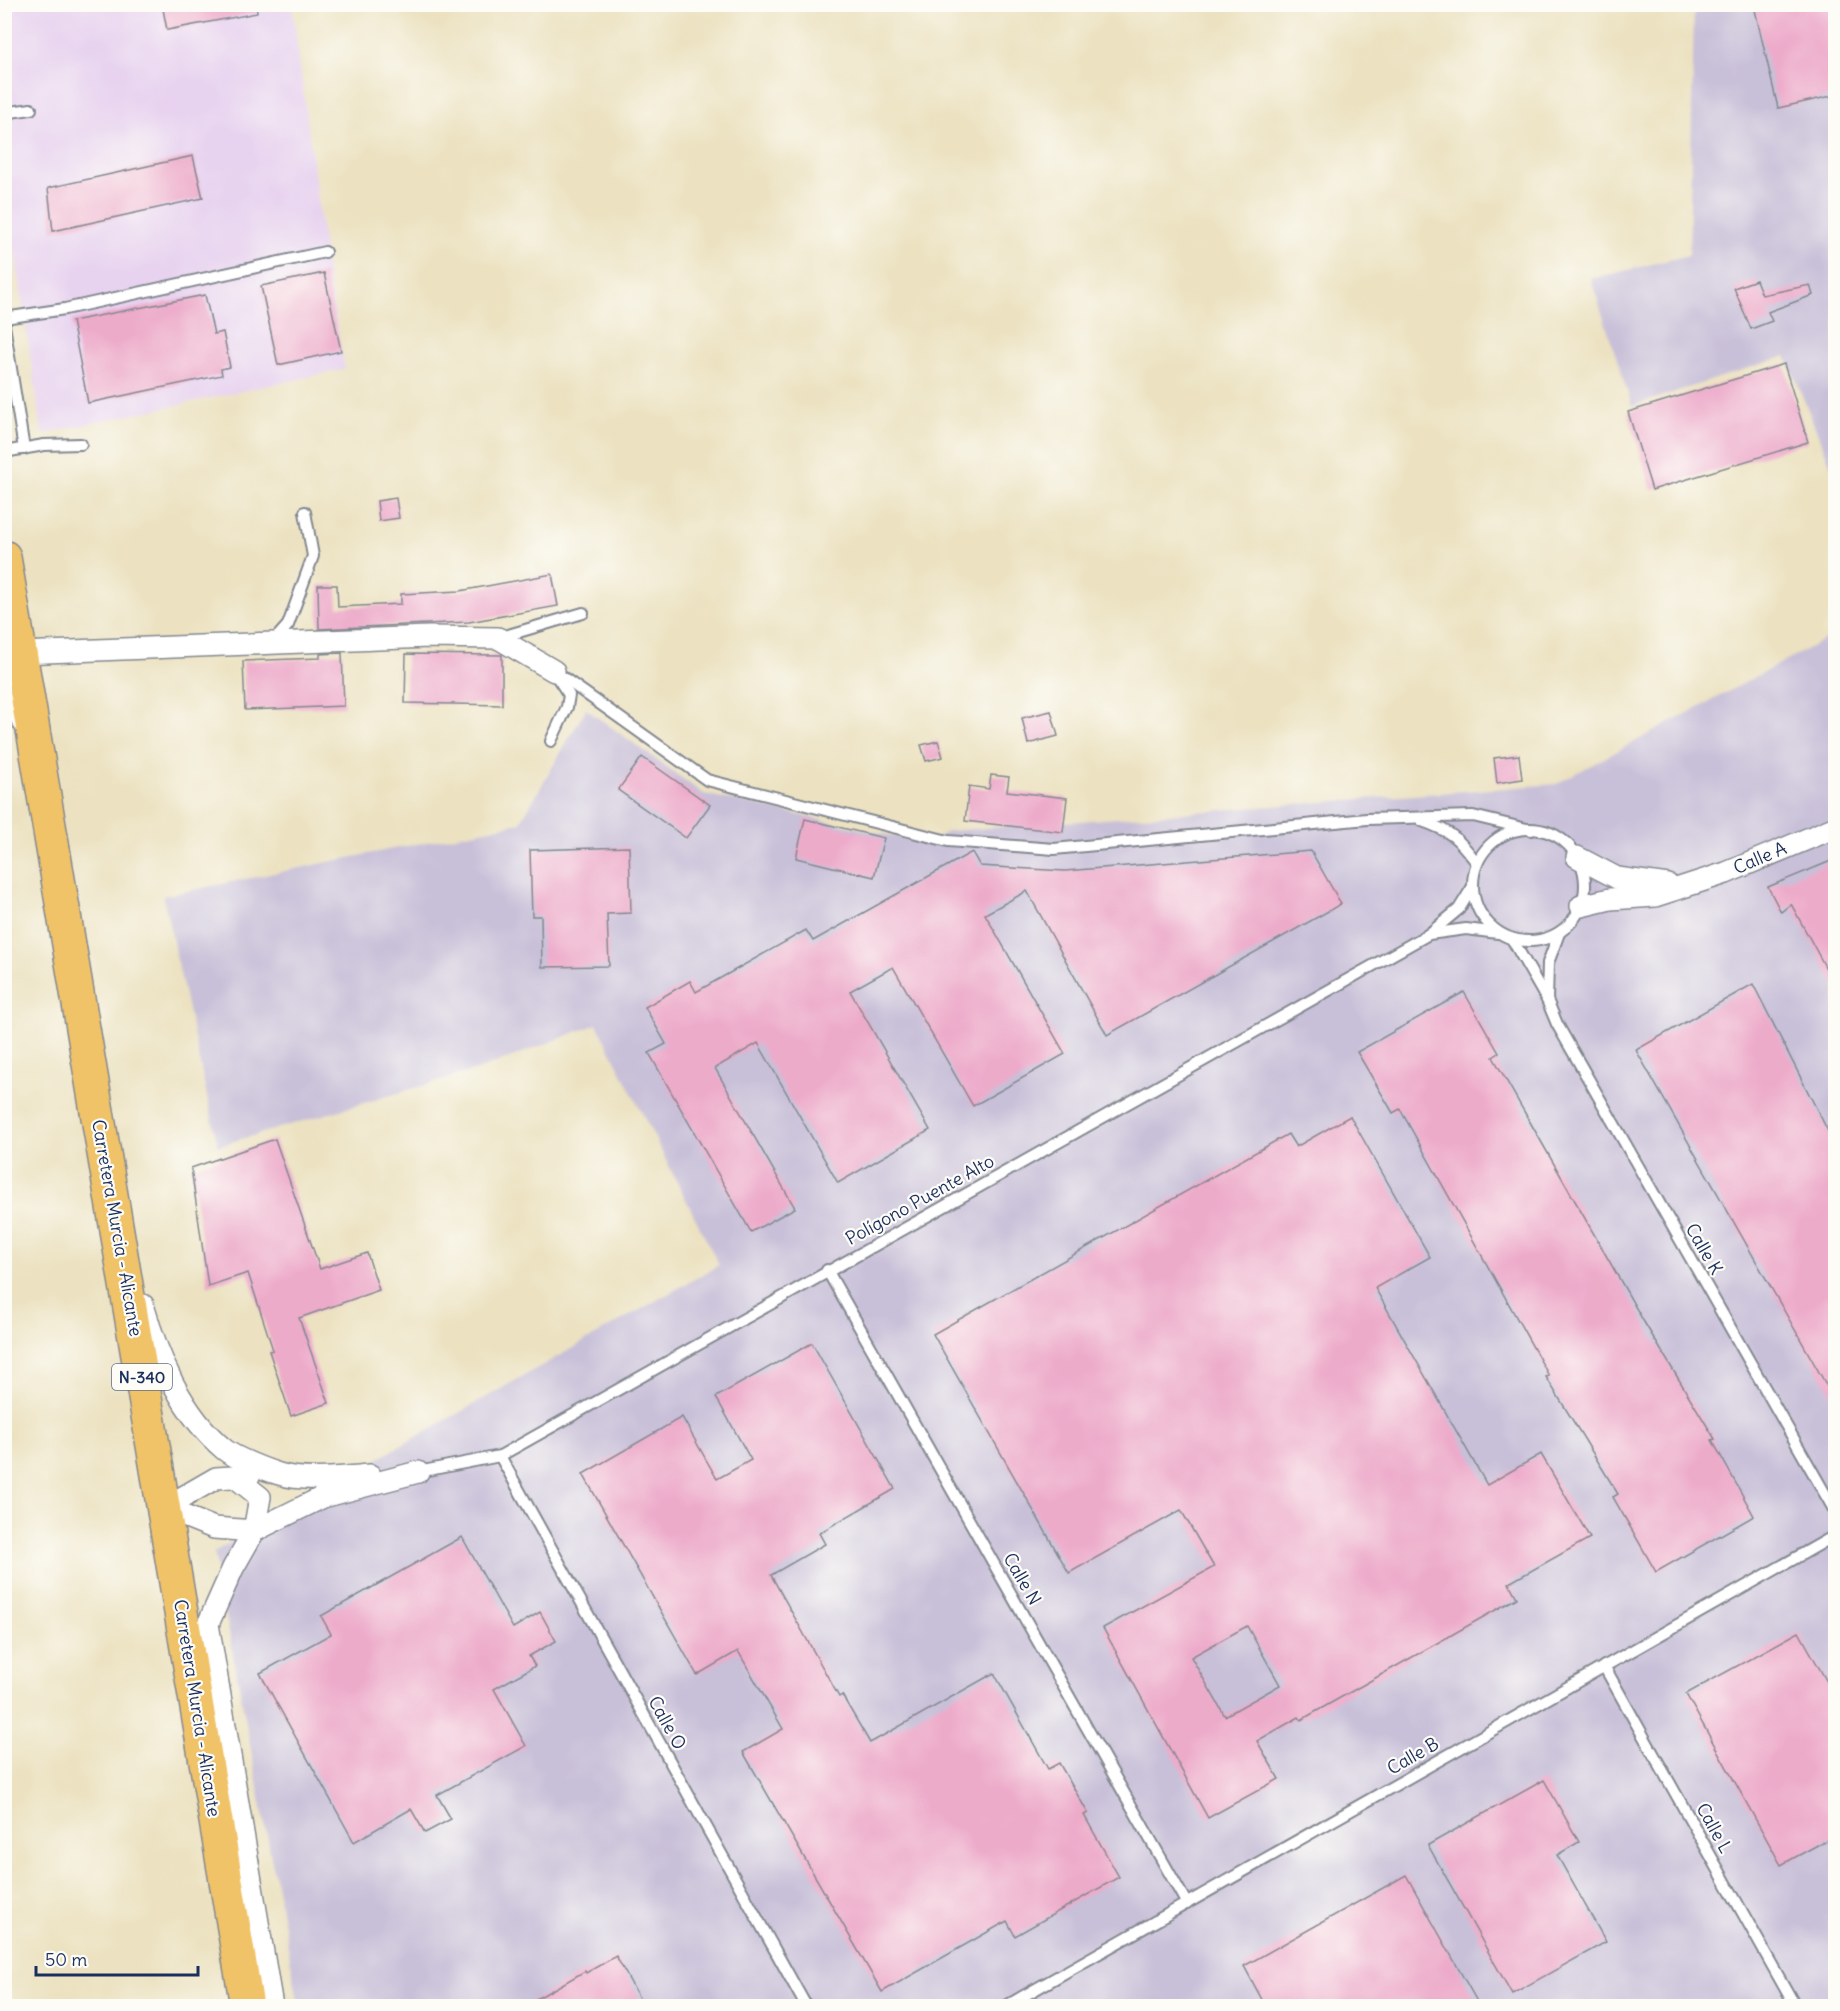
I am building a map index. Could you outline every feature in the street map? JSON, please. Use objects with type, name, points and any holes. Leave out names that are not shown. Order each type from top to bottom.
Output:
[{"type":"highway","name":"Carretera Murcia - Alicante","points":[[4,557],[12,659],[35,743],[247,2007]]},
{"type":"street","points":[[12,659],[272,643],[429,637],[498,638],[554,671]]},
{"type":"street","name":"Calle A","points":[[1581,906],[1610,899],[1655,896],[1726,873],[1836,826]]},
{"type":"street","points":[[1577,857],[1617,878],[1683,886]]},
{"type":"street","points":[[113,1206],[153,1339],[184,1405],[225,1451],[280,1475]]},
{"type":"street","points":[[164,1508],[216,1478],[280,1475],[333,1478],[418,1472]]},
{"type":"street","points":[[164,1508],[214,1528],[254,1531],[323,1497],[418,1472]]},
{"type":"street","points":[[235,1477],[260,1497],[254,1531],[233,1568],[208,1624],[272,2007]]},
{"type":"lane","points":[[4,113],[31,109]]},
{"type":"lane","points":[[4,318],[65,309],[325,252]]},
{"type":"lane","points":[[4,325],[24,449]]},
{"type":"lane","points":[[4,452],[81,444]]},
{"type":"lane","points":[[272,643],[288,625],[313,556],[305,512]]},
{"type":"lane","points":[[498,638],[583,613]]},
{"type":"lane","points":[[551,741],[567,707],[569,695],[554,671]]},
{"type":"lane","points":[[554,671],[707,780],[948,841],[1054,849],[1367,819],[1473,816],[1550,833],[1565,843],[1577,857],[1583,873],[1585,890],[1581,906],[1575,917],[1559,933],[1548,963],[1547,1000]]},
{"type":"lane","points":[[1416,819],[1447,830],[1459,839],[1477,863]]},
{"type":"lane","name":"Polígono Puente Alto","points":[[418,1472],[500,1456],[827,1270],[1429,934],[1459,909],[1472,888],[1477,863],[1486,849],[1499,838],[1515,831],[1531,830]]},
{"type":"lane","name":"Polígono Puente Alto","points":[[1472,888],[1480,913],[1498,933]]},
{"type":"lane","name":"Polígono Puente Alto","points":[[1429,934],[1466,929],[1498,933],[1512,939],[1528,941],[1544,939],[1559,933]]},
{"type":"lane","name":"Calle K","points":[[1512,939],[1547,1000],[1563,1034],[1836,1514]]},
{"type":"lane","name":"Calle N","points":[[827,1270],[1187,1904]]},
{"type":"lane","name":"Calle O","points":[[500,1456],[806,2007]]},
{"type":"lane","name":"Calle B","points":[[1006,2007],[1836,1535]]},
{"type":"lane","name":"Calle L","points":[[1604,1666],[1795,2007]]},
{"type":"shaded area","points":[[4,5],[292,5],[328,278],[345,369],[42,434],[5,184]]},
{"type":"shaded area","points":[[1694,5],[1835,5],[1835,476],[1786,356],[1632,406],[1591,279],[1689,255]]},
{"type":"shaded area","points":[[1835,634],[1835,2006],[299,2006],[214,1552],[719,1265],[597,1024],[483,1068],[218,1146],[163,896],[520,823],[586,709],[704,794],[926,843],[949,831],[1556,784]]},
{"type":"building","points":[[162,4],[256,4],[257,13],[167,30]]},
{"type":"building","points":[[1780,4],[1836,4],[1836,95],[1778,108],[1755,10]]},
{"type":"building","points":[[193,156],[203,198],[53,231],[48,188]]},
{"type":"building","points":[[324,273],[341,351],[278,365],[261,286]]},
{"type":"building","points":[[1756,280],[1762,295],[1810,285],[1813,295],[1768,312],[1772,321],[1751,329],[1734,288]]},
{"type":"building","points":[[205,295],[214,334],[223,332],[230,367],[221,369],[222,375],[88,403],[72,321]]},
{"type":"building","points":[[1784,364],[1808,442],[1652,490],[1628,412]]},
{"type":"building","points":[[396,498],[399,518],[379,521],[377,501]]},
{"type":"building","points":[[552,574],[558,606],[469,622],[319,629],[318,585],[337,585],[338,607],[401,604],[401,594],[460,591]]},
{"type":"building","points":[[342,653],[344,706],[245,710],[243,661],[320,658],[320,654]]},
{"type":"building","points":[[406,654],[502,655],[502,705],[405,703]]},
{"type":"building","points":[[1051,711],[1058,736],[1028,744],[1022,718]]},
{"type":"building","points":[[938,741],[943,757],[926,761],[921,745]]},
{"type":"building","points":[[1519,755],[1522,779],[1497,783],[1494,758]]},
{"type":"building","points":[[642,757],[710,805],[686,838],[618,790]]},
{"type":"building","points":[[991,775],[1009,777],[1007,791],[1067,798],[1063,832],[965,821],[969,786],[989,789]]},
{"type":"building","points":[[805,819],[884,838],[874,877],[796,858]]},
{"type":"building","points":[[629,847],[631,913],[607,914],[609,966],[542,967],[541,916],[532,916],[530,850]]},
{"type":"building","points":[[1311,851],[1341,904],[1107,1035],[1027,891],[985,914],[1065,1054],[973,1106],[893,967],[850,991],[930,1130],[838,1183],[758,1043],[715,1068],[795,1208],[751,1232],[649,1053],[666,1044],[645,1007],[690,981],[696,992],[806,930],[813,941],[972,852],[980,866],[1065,871]]},
{"type":"building","points":[[1831,861],[1836,870],[1836,987],[1791,904],[1781,912],[1768,887]]},
{"type":"building","points":[[1753,984],[1836,1147],[1836,1402],[1636,1050]]},
{"type":"building","points":[[1464,992],[1499,1053],[1493,1057],[1644,1322],[1715,1439],[1712,1440],[1754,1516],[1656,1572],[1613,1497],[1618,1494],[1546,1377],[1549,1376],[1400,1109],[1393,1113],[1357,1052]]},
{"type":"building","points":[[1350,1116],[1430,1257],[1375,1288],[1487,1485],[1541,1454],[1590,1538],[1509,1583],[1517,1598],[1301,1720],[1299,1717],[1257,1741],[1279,1779],[1208,1818],[1103,1628],[1214,1567],[1181,1510],[1069,1573],[933,1334],[1288,1134],[1296,1147]],"holes":[[[1247,1626],[1280,1685],[1225,1716],[1191,1657]]]},
{"type":"building","points":[[275,1139],[320,1269],[367,1253],[379,1290],[299,1318],[329,1403],[291,1416],[269,1351],[273,1350],[248,1273],[208,1286],[191,1168]]},
{"type":"building","points":[[812,1343],[895,1489],[819,1533],[825,1544],[771,1575],[839,1697],[842,1695],[870,1743],[994,1673],[1048,1769],[1059,1763],[1088,1813],[1084,1815],[1119,1877],[1015,1936],[1007,1921],[882,1992],[743,1752],[783,1729],[738,1651],[697,1675],[583,1474],[682,1417],[717,1479],[751,1460],[716,1397]]},
{"type":"building","points":[[462,1537],[513,1628],[540,1612],[556,1641],[529,1656],[535,1666],[494,1689],[526,1746],[437,1795],[451,1819],[425,1833],[411,1809],[354,1842],[260,1673],[331,1634],[321,1616]]},
{"type":"building","points":[[1799,1632],[1836,1698],[1836,1835],[1781,1865],[1686,1694]]},
{"type":"building","points":[[1544,1780],[1579,1842],[1557,1855],[1606,1942],[1512,1994],[1428,1845]]},
{"type":"building","points":[[1406,1875],[1480,2007],[1266,2007],[1244,1966]]},
{"type":"building","points":[[616,1956],[644,2007],[522,2007],[585,1971],[586,1973]]}]
